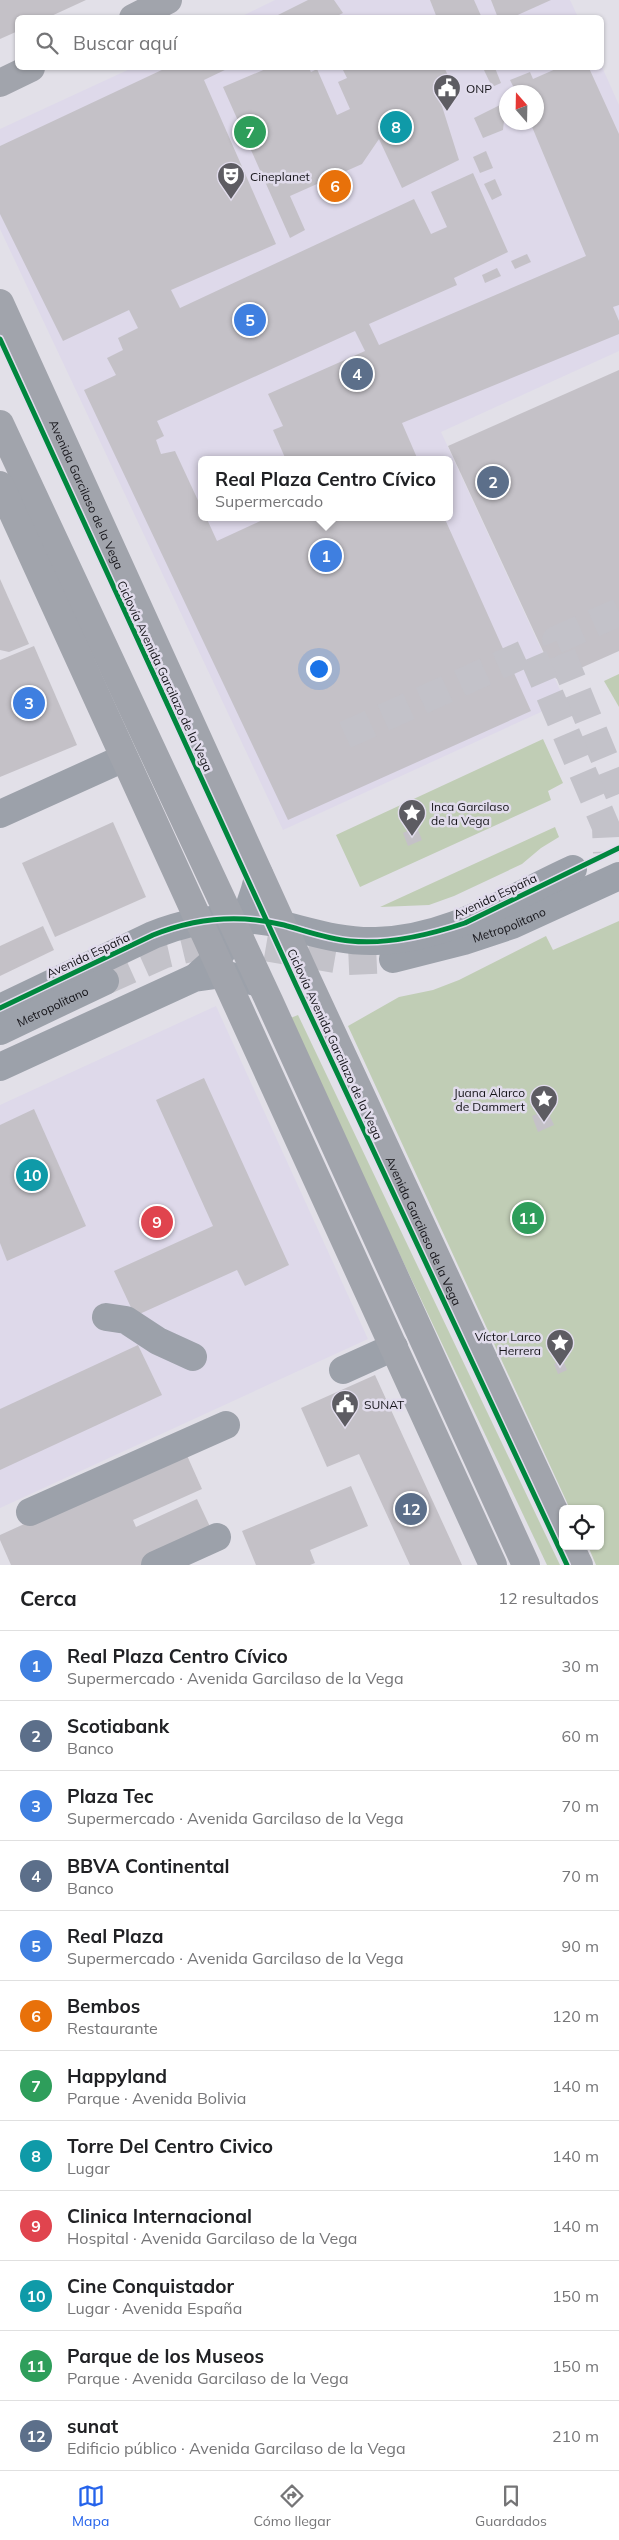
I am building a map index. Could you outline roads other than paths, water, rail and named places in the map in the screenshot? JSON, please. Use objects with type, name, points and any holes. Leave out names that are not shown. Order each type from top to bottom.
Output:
[{"type":"main road","points":[[139,15],[168,0]]},
{"type":"main road","points":[[0,83],[27,70]]},
{"type":"main road","name":"Avenida Garcilaso de la Vega","points":[[0,303],[259,874],[559,1521]]},
{"type":"main road","points":[[0,424],[237,924],[265,993],[526,1565]]},
{"type":"main road","points":[[0,485],[493,1565]]},
{"type":"main road","points":[[252,1037],[265,993]]},
{"type":"main road","points":[[572,1550],[579,1565]]},
{"type":"street","points":[[0,814],[124,758]]},
{"type":"street","name":"Avenida España","points":[[0,1008],[173,927],[200,921],[283,925],[319,936],[352,941],[407,938],[466,923],[573,870]]},
{"type":"street","points":[[0,1067],[220,966],[259,874]]},
{"type":"street","name":"Metropolitano","points":[[393,959],[464,942],[512,925],[619,876]]},
{"type":"street","points":[[220,966],[265,993]]},
{"type":"street","name":"Metropolitano","points":[[0,1031],[105,981]]},
{"type":"street","points":[[106,1317],[126,1320],[158,1341],[193,1356]]},
{"type":"street","points":[[343,1370],[394,1347]]},
{"type":"street","points":[[30,1512],[226,1425]]},
{"type":"street","points":[[155,1565],[217,1537]]},
{"type":"tunnel","points":[[619,612],[556,640],[619,794]]},
{"type":"tunnel","points":[[345,735],[531,651],[606,827],[607,853]]},
{"type":"tunnel","points":[[105,981],[165,954],[199,946],[241,943],[347,961],[393,959]]},
{"type":"place","name":"ONP","points":[[447,112]]},
{"type":"place","name":"Torre Del Centro Civico","points":[[396,127]]},
{"type":"place","name":"Happyland","points":[[250,132]]},
{"type":"place","name":"Bembos","points":[[335,186]]},
{"type":"place","name":"Cineplanet","points":[[231,200]]},
{"type":"place","name":"Real Plaza","points":[[250,320]]},
{"type":"place","name":"BBVA Continental","points":[[357,374]]},
{"type":"place","name":"Scotiabank","points":[[493,482]]},
{"type":"place","name":"Real Plaza Centro Cívico","points":[[326,556]]},
{"type":"place","name":"Plaza Tec","points":[[29,703]]},
{"type":"place","name":"Inca Garcilaso de la Vega","points":[[412,837]]},
{"type":"place","name":"Juana Alarco de Dammert","points":[[544,1123]]},
{"type":"place","name":"Cine Conquistador","points":[[32,1175]]},
{"type":"place","name":"Parque de los Museos","points":[[528,1218]]},
{"type":"place","name":"Clinica Internacional","points":[[157,1222]]},
{"type":"place","name":"Víctor Larco Herrera","points":[[560,1367]]},
{"type":"place","name":"SUNAT","points":[[345,1428]]},
{"type":"place","name":"sunat","points":[[411,1509]]}]
